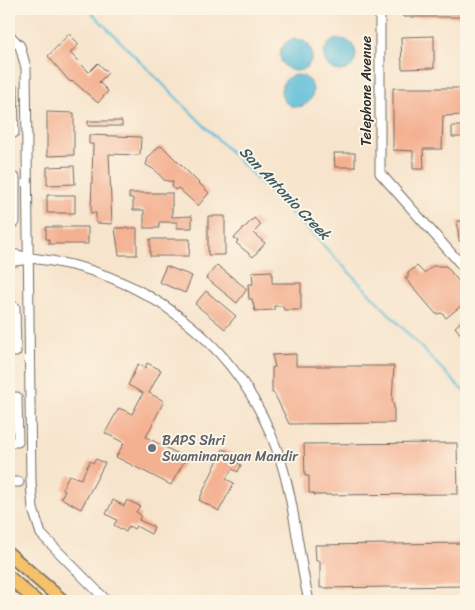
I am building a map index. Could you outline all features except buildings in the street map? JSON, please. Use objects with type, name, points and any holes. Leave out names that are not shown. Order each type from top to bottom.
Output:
[{"type":"highway","points":[[9,554],[63,601]]},
{"type":"highway","points":[[9,577],[36,601]]},
{"type":"street","name":"Telephone Avenue","points":[[380,9],[380,173],[466,270]]},
{"type":"street","points":[[9,35],[20,46],[26,68],[33,508],[41,534],[107,601]]},
{"type":"street","points":[[11,88],[11,133]]},
{"type":"street","points":[[12,178],[12,222]]},
{"type":"street","points":[[9,254],[49,259],[81,266],[130,285],[158,300],[182,317],[231,366],[256,404],[277,450],[290,497],[309,598]]},
{"type":"street","points":[[9,262],[30,258]]},
{"type":"street","points":[[12,307],[12,352]]},
{"type":"street","points":[[13,398],[13,442]]},
{"type":"street","points":[[9,482],[19,482]]},
{"type":"water","points":[[296,39],[302,40],[307,44],[311,49],[311,61],[307,66],[302,70],[296,71],[290,70],[285,66],[281,61],[280,55],[281,49],[285,44],[290,40]]},
{"type":"water","points":[[340,39],[346,40],[351,44],[355,49],[355,61],[351,66],[346,70],[340,71],[334,70],[329,66],[325,61],[324,55],[325,49],[329,44],[334,40]]},
{"type":"water","points":[[297,75],[308,80],[313,91],[308,102],[297,107],[286,102],[281,91],[286,80]]},
{"type":"waterway","name":"San Antonio Creek","points":[[88,9],[322,244],[466,394]]},
{"type":"waterway","points":[[9,599],[13,601]]},
{"type":"place","name":"BAPS Shri Swaminarayan Mandir","points":[[152,448]]}]
